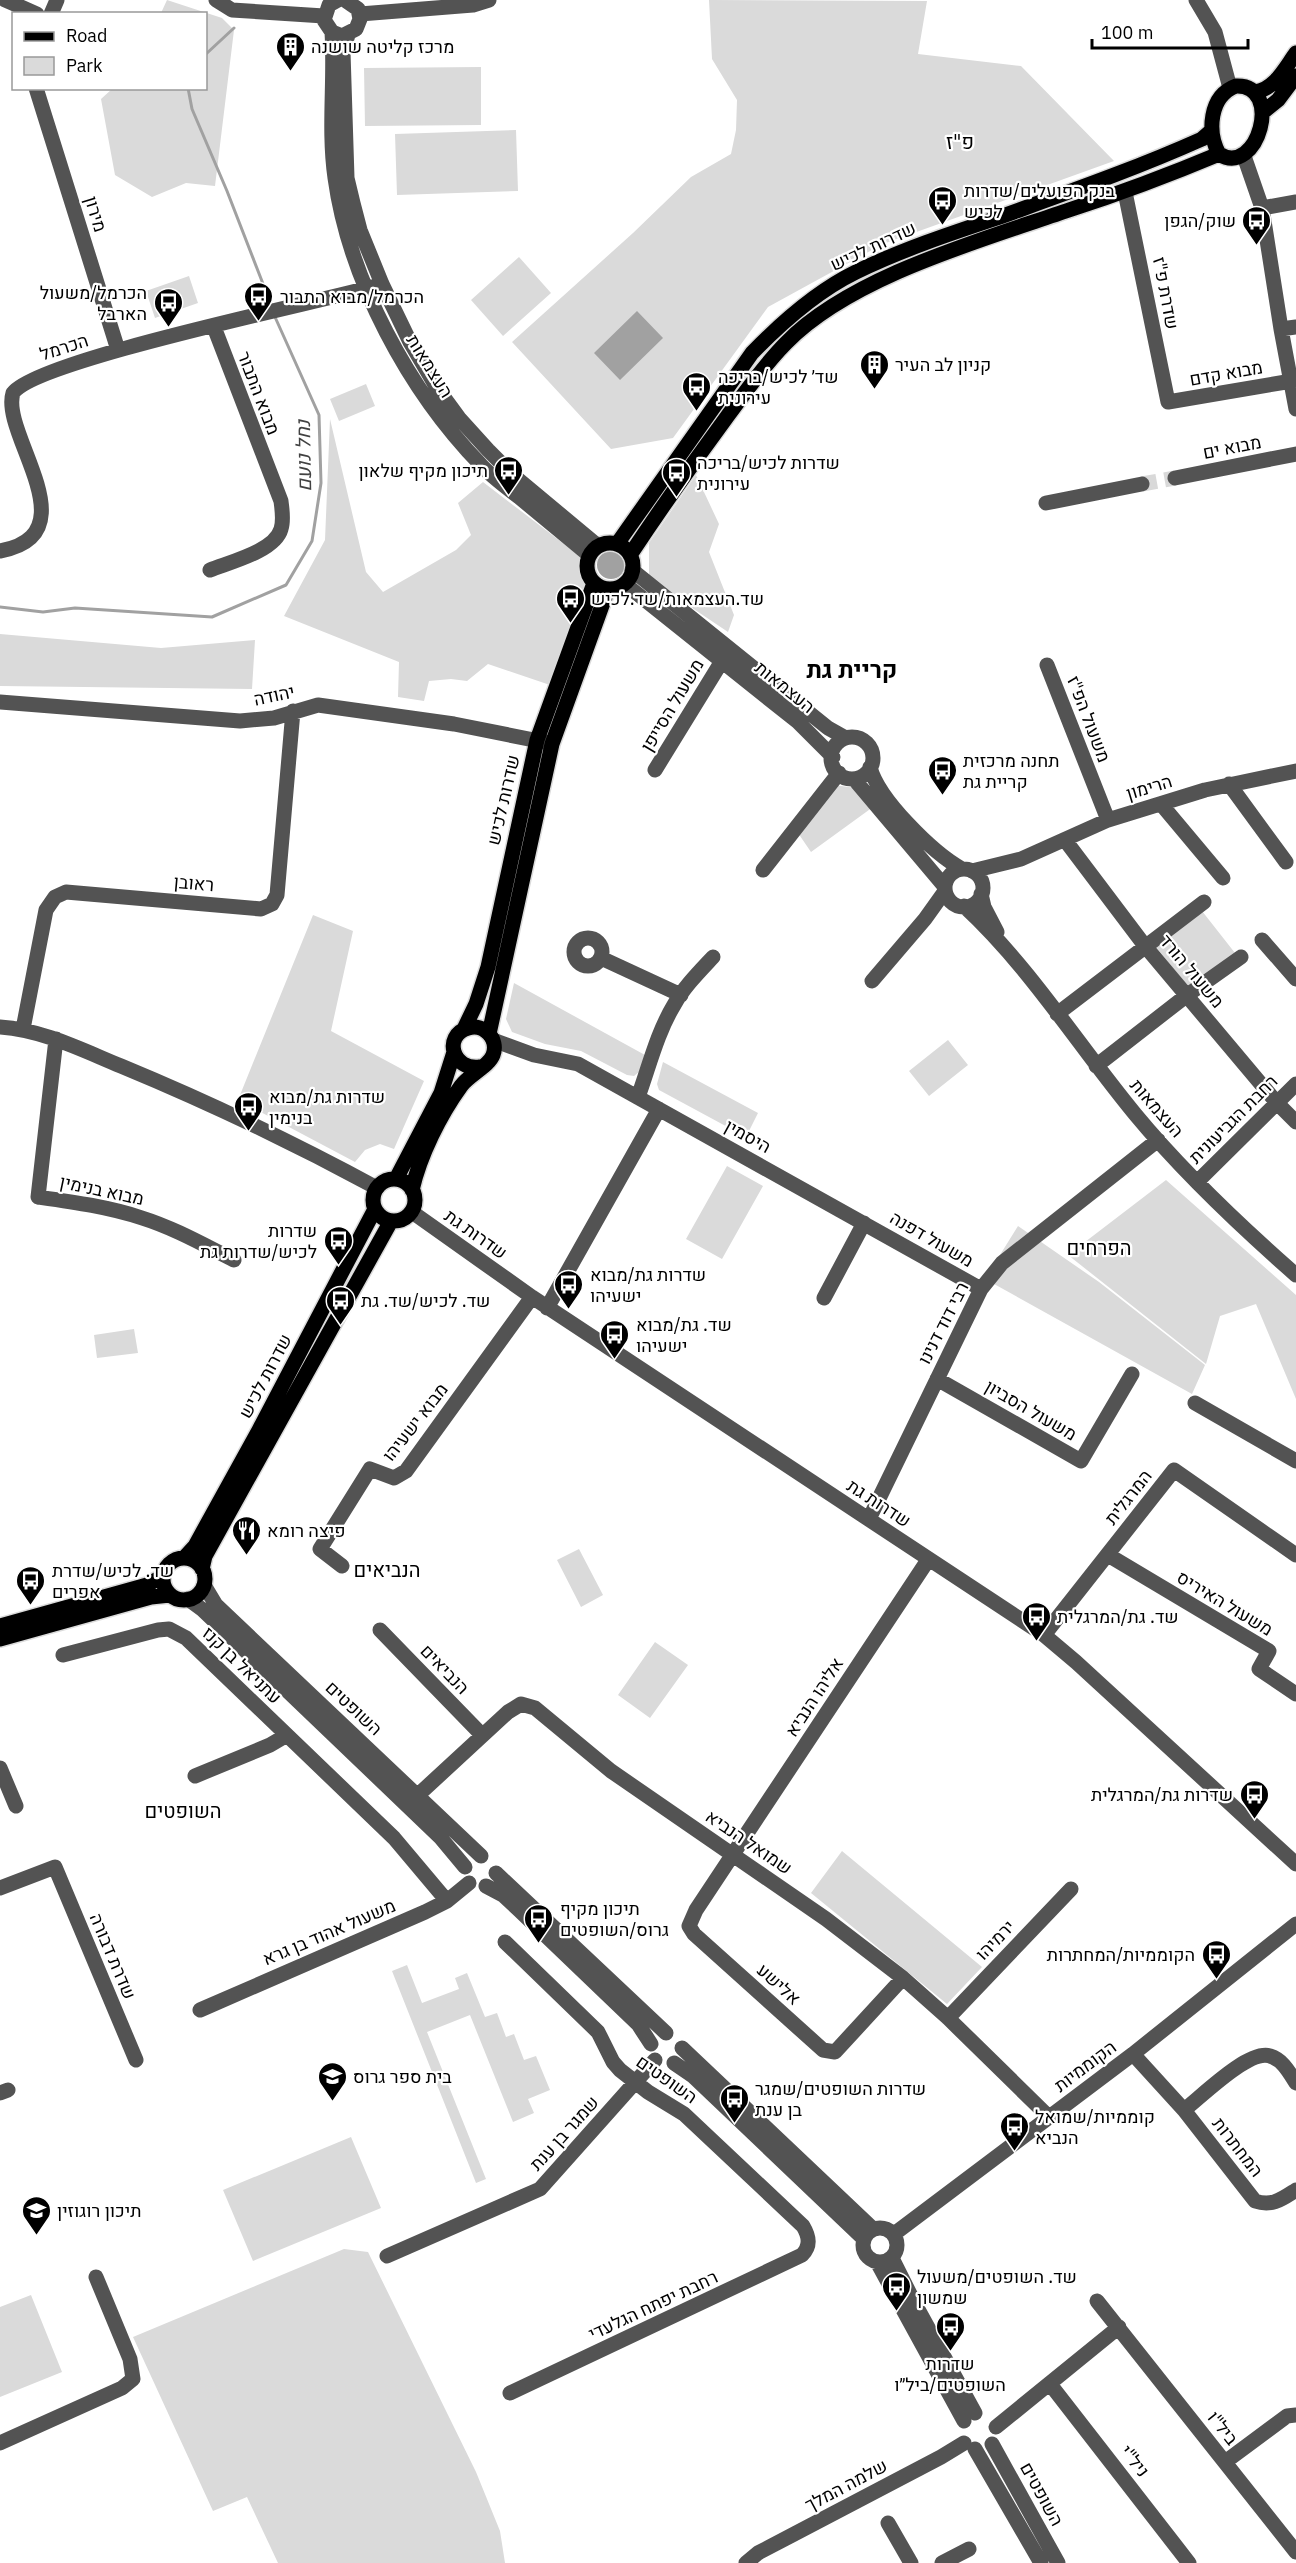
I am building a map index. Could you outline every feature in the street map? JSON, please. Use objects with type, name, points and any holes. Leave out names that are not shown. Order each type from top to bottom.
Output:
[{"type":"main road","points":[[1255,92],[1263,91],[1272,85],[1296,53]]},
{"type":"main road","points":[[1263,112],[1278,100],[1296,76]]},
{"type":"main road","points":[[1244,86],[1255,92],[1262,104],[1263,112],[1257,136],[1250,151],[1244,156],[1231,159],[1219,154],[1210,132],[1215,110],[1224,93],[1230,88],[1244,86]]},
{"type":"main road","name":"שדרות לכיש","points":[[617,544],[752,353],[776,329],[816,297],[854,272],[921,244],[1133,170],[1202,139],[1210,132]]},
{"type":"main road","name":"שדרות לכיש","points":[[630,555],[685,474],[763,369],[787,342],[824,312],[872,284],[971,243],[1125,192],[1219,154]]},
{"type":"main road","points":[[604,543],[617,544],[630,555],[629,577],[601,586],[586,567],[594,550],[604,543]]},
{"type":"main road","name":"שדרות לכיש","points":[[464,1029],[476,1004],[488,967],[537,741],[601,586]]},
{"type":"main road","name":"שדרות לכיש","points":[[491,1037],[552,744],[601,586]]},
{"type":"main road","points":[[396,1179],[441,1093],[454,1052],[455,1039],[464,1029],[478,1027],[491,1037],[494,1053],[461,1084],[433,1135],[412,1190]]},
{"type":"main road","points":[[454,1052],[456,1058],[467,1067],[485,1063]]},
{"type":"main road","points":[[396,1179],[412,1190],[415,1201],[412,1212],[403,1220],[391,1221],[384,1219],[375,1209],[374,1195],[377,1188],[388,1180],[396,1179]]},
{"type":"main road","name":"שדרות לכיש","points":[[184,1558],[195,1546],[233,1477],[375,1209]]},
{"type":"main road","name":"שדרות לכיש","points":[[203,1577],[205,1556],[391,1221]]},
{"type":"main road","points":[[184,1558],[197,1562],[203,1577],[198,1594],[188,1599],[179,1599],[170,1595],[164,1586],[163,1576],[168,1565],[184,1558]]},
{"type":"main road","points":[[0,1626],[147,1586],[163,1576]]},
{"type":"main road","points":[[0,1639],[130,1602],[170,1595]]},
{"type":"street","points":[[5,0],[32,12]]},
{"type":"street","points":[[216,0],[232,10],[324,16]]},
{"type":"street","points":[[341,0],[354,4],[360,14],[356,29],[348,35],[332,32],[326,25],[324,16],[329,5],[341,0]]},
{"type":"street","points":[[360,14],[473,6],[489,0]]},
{"type":"street","points":[[1196,0],[1215,32],[1230,88]]},
{"type":"street","name":"העצמאות","points":[[332,32],[332,140],[335,178],[346,233],[367,289],[394,347],[447,427],[483,467],[594,550]]},
{"type":"street","name":"העצמאות","points":[[348,35],[343,52],[347,178],[360,230],[382,284],[410,342],[437,388],[459,418],[514,476],[594,550]]},
{"type":"street","name":"מירון","points":[[37,90],[118,350]]},
{"type":"street","points":[[1244,156],[1262,208],[1288,328],[1296,409]]},
{"type":"street","name":"שדרת פ\"ז","points":[[1125,192],[1168,402]]},
{"type":"street","points":[[1262,208],[1296,202]]},
{"type":"street","name":"הכרמל","points":[[0,551],[18,547],[29,538],[38,515],[34,495],[8,420],[7,410],[12,393],[24,382],[118,350],[382,284]]},
{"type":"street","name":"מבוא התבור","points":[[210,570],[266,547],[277,538],[282,528],[283,514],[281,501],[214,327]]},
{"type":"street","name":"מבוא קדם","points":[[1168,402],[1292,381]]},
{"type":"street","name":"מבוא ים","points":[[1175,478],[1296,454]]},
{"type":"street","points":[[1046,503],[1142,484]]},
{"type":"street","name":"העצמאות","points":[[629,577],[722,661],[804,727],[833,757]]},
{"type":"street","name":"העצמאות","points":[[629,577],[828,728],[844,737]]},
{"type":"street","name":"משעול הסייפן","points":[[655,770],[722,661]]},
{"type":"street","name":"משעול הפ\"ז","points":[[1047,665],[1108,820]]},
{"type":"street","name":"יהודה","points":[[0,702],[240,721],[274,718],[318,705],[432,721],[552,744]]},
{"type":"street","name":"ראובן","points":[[23,1029],[45,910],[55,897],[66,892],[261,909],[272,904],[277,895],[294,711]]},
{"type":"street","points":[[856,736],[866,743],[871,754],[867,774],[854,779],[846,778],[839,773],[833,757],[836,744],[844,737],[856,736]]},
{"type":"street","points":[[870,767],[876,783],[904,817],[942,855],[980,878],[982,891],[975,903],[926,919]]},
{"type":"street","name":"הרימון","points":[[982,891],[996,875],[1021,859],[1108,820],[1229,784],[1296,771]]},
{"type":"street","points":[[763,870],[839,773]]},
{"type":"street","points":[[854,779],[945,889],[950,900],[961,906]]},
{"type":"street","points":[[1229,784],[1286,862]]},
{"type":"street","points":[[1161,804],[1223,878]]},
{"type":"street","name":"משעול הורד","points":[[1065,840],[1145,946],[1277,1103],[1296,1122]]},
{"type":"street","name":"הרימון","points":[[967,870],[1021,859]]},
{"type":"street","points":[[872,981],[926,919],[952,873],[967,870]]},
{"type":"street","name":"העצמאות","points":[[982,891],[987,915],[1007,950],[1096,1066],[1158,1140],[1197,1182],[1225,1211],[1296,1275]]},
{"type":"street","points":[[1057,1014],[1204,902]]},
{"type":"street","name":"העצמאות","points":[[961,906],[1007,950]]},
{"type":"street","points":[[1262,940],[1296,979]]},
{"type":"street","points":[[638,1097],[662,1030],[681,995],[713,957]]},
{"type":"street","points":[[1096,1066],[1186,996],[1241,957]]},
{"type":"street","points":[[601,958],[681,995]]},
{"type":"street","points":[[0,1027],[23,1029],[56,1040],[188,1094],[377,1188]]},
{"type":"street","name":"היסמין","points":[[491,1037],[534,1055],[578,1064],[864,1223]]},
{"type":"street","name":"מבוא בנימין","points":[[56,1040],[38,1197],[82,1203],[142,1218],[183,1234],[234,1260]]},
{"type":"street","name":"היסמין","points":[[485,1063],[513,1055],[534,1055]]},
{"type":"street","name":"רחבת הגביעונית","points":[[1197,1182],[1296,1084]]},
{"type":"street","points":[[547,1308],[659,1109]]},
{"type":"street","name":"רבי דוד דנינו","points":[[869,1519],[981,1289],[1002,1263],[1158,1140]]},
{"type":"street","name":"שדרות גת","points":[[412,1212],[532,1298],[1044,1635],[1296,1864]]},
{"type":"street","points":[[824,1298],[864,1223]]},
{"type":"street","name":"משעול דפנה","points":[[864,1223],[981,1289]]},
{"type":"street","name":"מבוא ישעיהו","points":[[342,1566],[320,1549],[370,1469],[394,1479],[406,1471],[532,1298]]},
{"type":"street","name":"משעול הסביון","points":[[937,1379],[1081,1461],[1132,1374]]},
{"type":"street","points":[[1195,1403],[1296,1461]]},
{"type":"street","name":"המרגלית","points":[[1044,1635],[1174,1470],[1296,1555]]},
{"type":"street","name":"משעול האיריס","points":[[1108,1555],[1269,1651],[1260,1669],[1296,1694]]},
{"type":"street","name":"אליהו הנביא","points":[[734,1855],[928,1560]]},
{"type":"street","name":"השופטים","points":[[203,1577],[216,1605],[481,1856]]},
{"type":"street","name":"השופטים","points":[[188,1599],[203,1610],[440,1838],[465,1867]]},
{"type":"street","name":"עתניאל בן קנז","points":[[63,1655],[158,1630],[175,1631],[186,1638],[394,1838],[447,1901]]},
{"type":"street","name":"הנביאים","points":[[380,1630],[482,1735]]},
{"type":"street","name":"שמואל הנביא","points":[[418,1796],[482,1735],[521,1704],[535,1708],[611,1771],[826,1919],[903,1978],[948,2018],[1049,2117]]},
{"type":"street","points":[[195,1776],[270,1745],[286,1735]]},
{"type":"street","points":[[0,1768],[16,1806]]},
{"type":"street","name":"אלישע","points":[[734,1855],[696,1910],[689,1926],[694,1934],[823,2050],[835,2052],[903,1978]]},
{"type":"street","points":[[481,1856],[492,1861],[496,1872],[494,1880],[486,1886],[477,1887],[465,1876],[465,1867],[470,1860],[481,1856]]},
{"type":"street","name":"שדרת דבורה","points":[[0,1888],[55,1867],[136,2060]]},
{"type":"street","name":"השופטים","points":[[496,1872],[666,2033]]},
{"type":"street","name":"משעול אהוד בן גרא","points":[[200,2010],[447,1901],[470,1883]]},
{"type":"street","name":"השופטים","points":[[486,1886],[503,1895],[638,2024],[653,2052]]},
{"type":"street","name":"ירמיהו","points":[[948,2018],[1071,1889]]},
{"type":"street","name":"הקוממיות","points":[[894,2234],[1133,2054],[1296,1924]]},
{"type":"street","name":"השופטים","points":[[505,1942],[598,2032],[613,2062],[636,2083],[684,2114],[803,2226],[807,2233],[808,2245]]},
{"type":"street","points":[[666,2033],[679,2039],[682,2048],[679,2058],[674,2063],[666,2065],[653,2052],[656,2036],[666,2033]]},
{"type":"street","name":"השופטים","points":[[682,2048],[868,2234]]},
{"type":"street","name":"שמגר בן ענת","points":[[387,2256],[540,2189],[636,2083],[653,2052]]},
{"type":"street","name":"המחתרות","points":[[1133,2054],[1184,2110],[1255,2201],[1265,2205],[1275,2203],[1296,2190]]},
{"type":"street","points":[[1184,2110],[1245,2062],[1258,2055],[1275,2058],[1283,2064],[1296,2083]]},
{"type":"street","name":"השופטים","points":[[674,2063],[693,2076],[868,2234]]},
{"type":"street","points":[[882,2228],[894,2234],[897,2248],[892,2258],[882,2262],[871,2260],[864,2250],[868,2234],[882,2228]]},
{"type":"street","name":"רחבת יפתח הגלעדי","points":[[510,2393],[802,2255],[808,2245]]},
{"type":"street","points":[[892,2258],[969,2417]]},
{"type":"street","points":[[877,2262],[969,2417],[993,2422],[1018,2408],[1119,2327]]},
{"type":"street","points":[[0,2443],[122,2388],[133,2379],[130,2359],[96,2277]]},
{"type":"street","name":"ביל\"ו","points":[[1097,2301],[1296,2552]]},
{"type":"street","name":"ניל\"י","points":[[1050,2384],[1189,2563]]},
{"type":"street","points":[[1225,2462],[1287,2416],[1296,2415]]},
{"type":"street","points":[[969,2417],[960,2432],[970,2446],[984,2449],[995,2439],[993,2422]]},
{"type":"street","name":"השופטים","points":[[992,2444],[1058,2563]]},
{"type":"street","name":"השופטים","points":[[970,2446],[1041,2563]]},
{"type":"street","name":"שלמה המלך","points":[[746,2563],[758,2553],[931,2463],[970,2446]]},
{"type":"street","points":[[888,2523],[911,2563]]},
{"type":"street","points":[[942,2563],[969,2549]]},
{"type":"green space","points":[[167,0],[204,12],[161,12]]},
{"type":"green space","points":[[709,0],[927,1],[918,54],[1021,66],[1114,161],[883,244],[768,307],[673,438],[611,449],[512,342],[633,233],[691,177],[731,154],[736,130],[737,100],[712,59]]},
{"type":"green space","points":[[207,13],[222,18],[234,30],[215,186],[186,183],[152,197],[115,175],[101,99],[111,90],[207,90]]},
{"type":"green space","points":[[481,67],[481,125],[365,126],[364,68]]},
{"type":"green space","points":[[516,130],[518,191],[397,195],[395,134]]},
{"type":"green space","points":[[519,257],[551,293],[503,336],[471,300]]},
{"type":"green space","points":[[189,276],[198,303],[155,318],[146,291]]},
{"type":"green space","points":[[366,384],[375,406],[339,421],[330,399]]},
{"type":"green space","points":[[330,419],[366,572],[383,592],[456,550],[471,535],[458,503],[483,482],[581,557],[580,571],[587,586],[550,685],[488,664],[467,681],[451,679],[429,681],[424,701],[398,697],[399,662],[284,616],[325,540]]},
{"type":"green space","points":[[696,475],[719,524],[709,552],[734,615],[728,632],[649,579],[649,543]]},
{"type":"green space","points":[[0,634],[161,648],[255,640],[252,689],[0,686]]},
{"type":"green space","points":[[834,785],[856,788],[873,807],[811,852],[798,833]]},
{"type":"green space","points":[[1202,911],[1235,953],[1190,989],[1156,947]]},
{"type":"green space","points":[[313,915],[353,931],[331,1031],[424,1081],[394,1149],[380,1144],[365,1150],[355,1162],[238,1100]]},
{"type":"green space","points":[[514,983],[645,1055],[639,1072],[634,1076],[627,1075],[581,1051],[545,1044],[512,1032],[506,1019]]},
{"type":"green space","points":[[948,1040],[968,1065],[929,1096],[909,1071]]},
{"type":"green space","points":[[663,1062],[758,1113],[746,1137],[659,1090],[657,1084]]},
{"type":"green space","points":[[727,1166],[763,1186],[722,1259],[686,1239]]},
{"type":"green space","points":[[1166,1180],[1296,1295],[1296,1399],[1256,1304],[1220,1316],[1206,1364],[1068,1255]]},
{"type":"green space","points":[[1018,1226],[1099,1282],[1205,1365],[1192,1394],[985,1279]]},
{"type":"green space","points":[[134,1329],[138,1353],[97,1358],[94,1335]]},
{"type":"green space","points":[[579,1549],[603,1595],[581,1607],[557,1560]]},
{"type":"green space","points":[[655,1642],[688,1665],[650,1718],[618,1695]]},
{"type":"green space","points":[[842,1851],[982,1967],[947,2004],[811,1893]]},
{"type":"green space","points":[[407,1965],[422,2003],[459,1989],[455,1978],[467,1973],[485,2017],[497,2013],[506,2037],[514,2034],[524,2060],[536,2056],[550,2090],[528,2099],[534,2113],[513,2122],[470,2015],[427,2032],[486,2179],[476,2183],[392,1971]]},
{"type":"green space","points":[[351,2137],[381,2208],[253,2261],[223,2190]]},
{"type":"green space","points":[[344,2249],[368,2252],[476,2472],[500,2531],[505,2563],[278,2563],[247,2497],[213,2511],[133,2337]]},
{"type":"green space","points":[[31,2295],[62,2372],[0,2397],[0,2307]]},
{"type":"shaded area","points":[[637,311],[663,338],[620,380],[594,353]]},
{"type":"shaded area","points":[[611,551],[621,555],[625,565],[621,575],[611,579],[601,575],[597,565],[601,555]]},
{"type":"waterway","name":"נחל נועם","points":[[207,53],[234,28]]},
{"type":"waterway","name":"נחל נועם","points":[[188,90],[192,109],[272,307]]},
{"type":"waterway","name":"נחל נועם","points":[[0,607],[43,612],[75,608],[212,617],[286,585],[312,541],[321,483],[319,415],[275,317]]},
{"type":"tunnel","points":[[1142,484],[1175,478]]},
{"type":"place","name":"מרכז קליטה שושנה","points":[[290,72]]},
{"type":"place","name":"בנק הפועלים/שדרות לכיש","points":[[943,226]]},
{"type":"place","name":"שוק/הגפן","points":[[1257,246]]},
{"type":"place","name":"הכרמל/מבוא התבור","points":[[259,322]]},
{"type":"place","name":"הכרמל/משעול הארבל","points":[[168,328]]},
{"type":"place","name":"קניון לב העיר","points":[[874,390]]},
{"type":"place","name":"שד׳ לכיש/בריכה עירונית","points":[[697,412]]},
{"type":"place","name":"תיכון מקיף שלאון","points":[[509,496]]},
{"type":"place","name":"שדרות לכיש/בריכה עירונית","points":[[676,498]]},
{"type":"place","name":"שד.העצמאות/שד.לכיש","points":[[570,624]]},
{"type":"place","name":"תחנה מרכזית קריית גת","points":[[942,796]]},
{"type":"place","name":"שדרות גת/מבוא בנימין","points":[[248,1132]]},
{"type":"place","name":"שדרות לכיש/שדרות גת","points":[[338,1266]]},
{"type":"place","name":"שדרות גת/מבוא ישעיהו","points":[[569,1310]]},
{"type":"place","name":"שד. לכיש/שד. גת","points":[[340,1326]]},
{"type":"place","name":"שד. גת/מבוא ישעיהו","points":[[615,1360]]},
{"type":"place","name":"פיצה רומא","points":[[246,1556]]},
{"type":"place","name":"שד. לכיש/שדרת אפרים","points":[[31,1606]]},
{"type":"place","name":"שד. גת/המרגלית","points":[[1036,1642]]},
{"type":"place","name":"שדרות גת/המרגלית","points":[[1254,1820]]},
{"type":"place","name":"תיכון מקיף גרוס/השופטים","points":[[539,1944]]},
{"type":"place","name":"הקוממיות/המחתרות","points":[[1216,1980]]},
{"type":"place","name":"בית ספר גרוס","points":[[332,2102]]},
{"type":"place","name":"שדרות השופטים/שמגר בן ענת","points":[[734,2124]]},
{"type":"place","name":"קוממיות/שמואל הנביא","points":[[1014,2152]]},
{"type":"place","name":"תיכון רוגוזין","points":[[36,2236]]},
{"type":"place","name":"שד. השופטים/משעול שמשון","points":[[896,2312]]},
{"type":"place","name":"שדרות השופטים/ביל״ו","points":[[950,2352]]},
{"type":"district","name":"פ\"ז","points":[[960,141]]},
{"type":"district","name":"קריית גת","points":[[852,669]]},
{"type":"district","name":"הפרחים","points":[[1099,1247]]},
{"type":"district","name":"הנביאים","points":[[387,1569]]},
{"type":"district","name":"השופטים","points":[[183,1810]]}]
